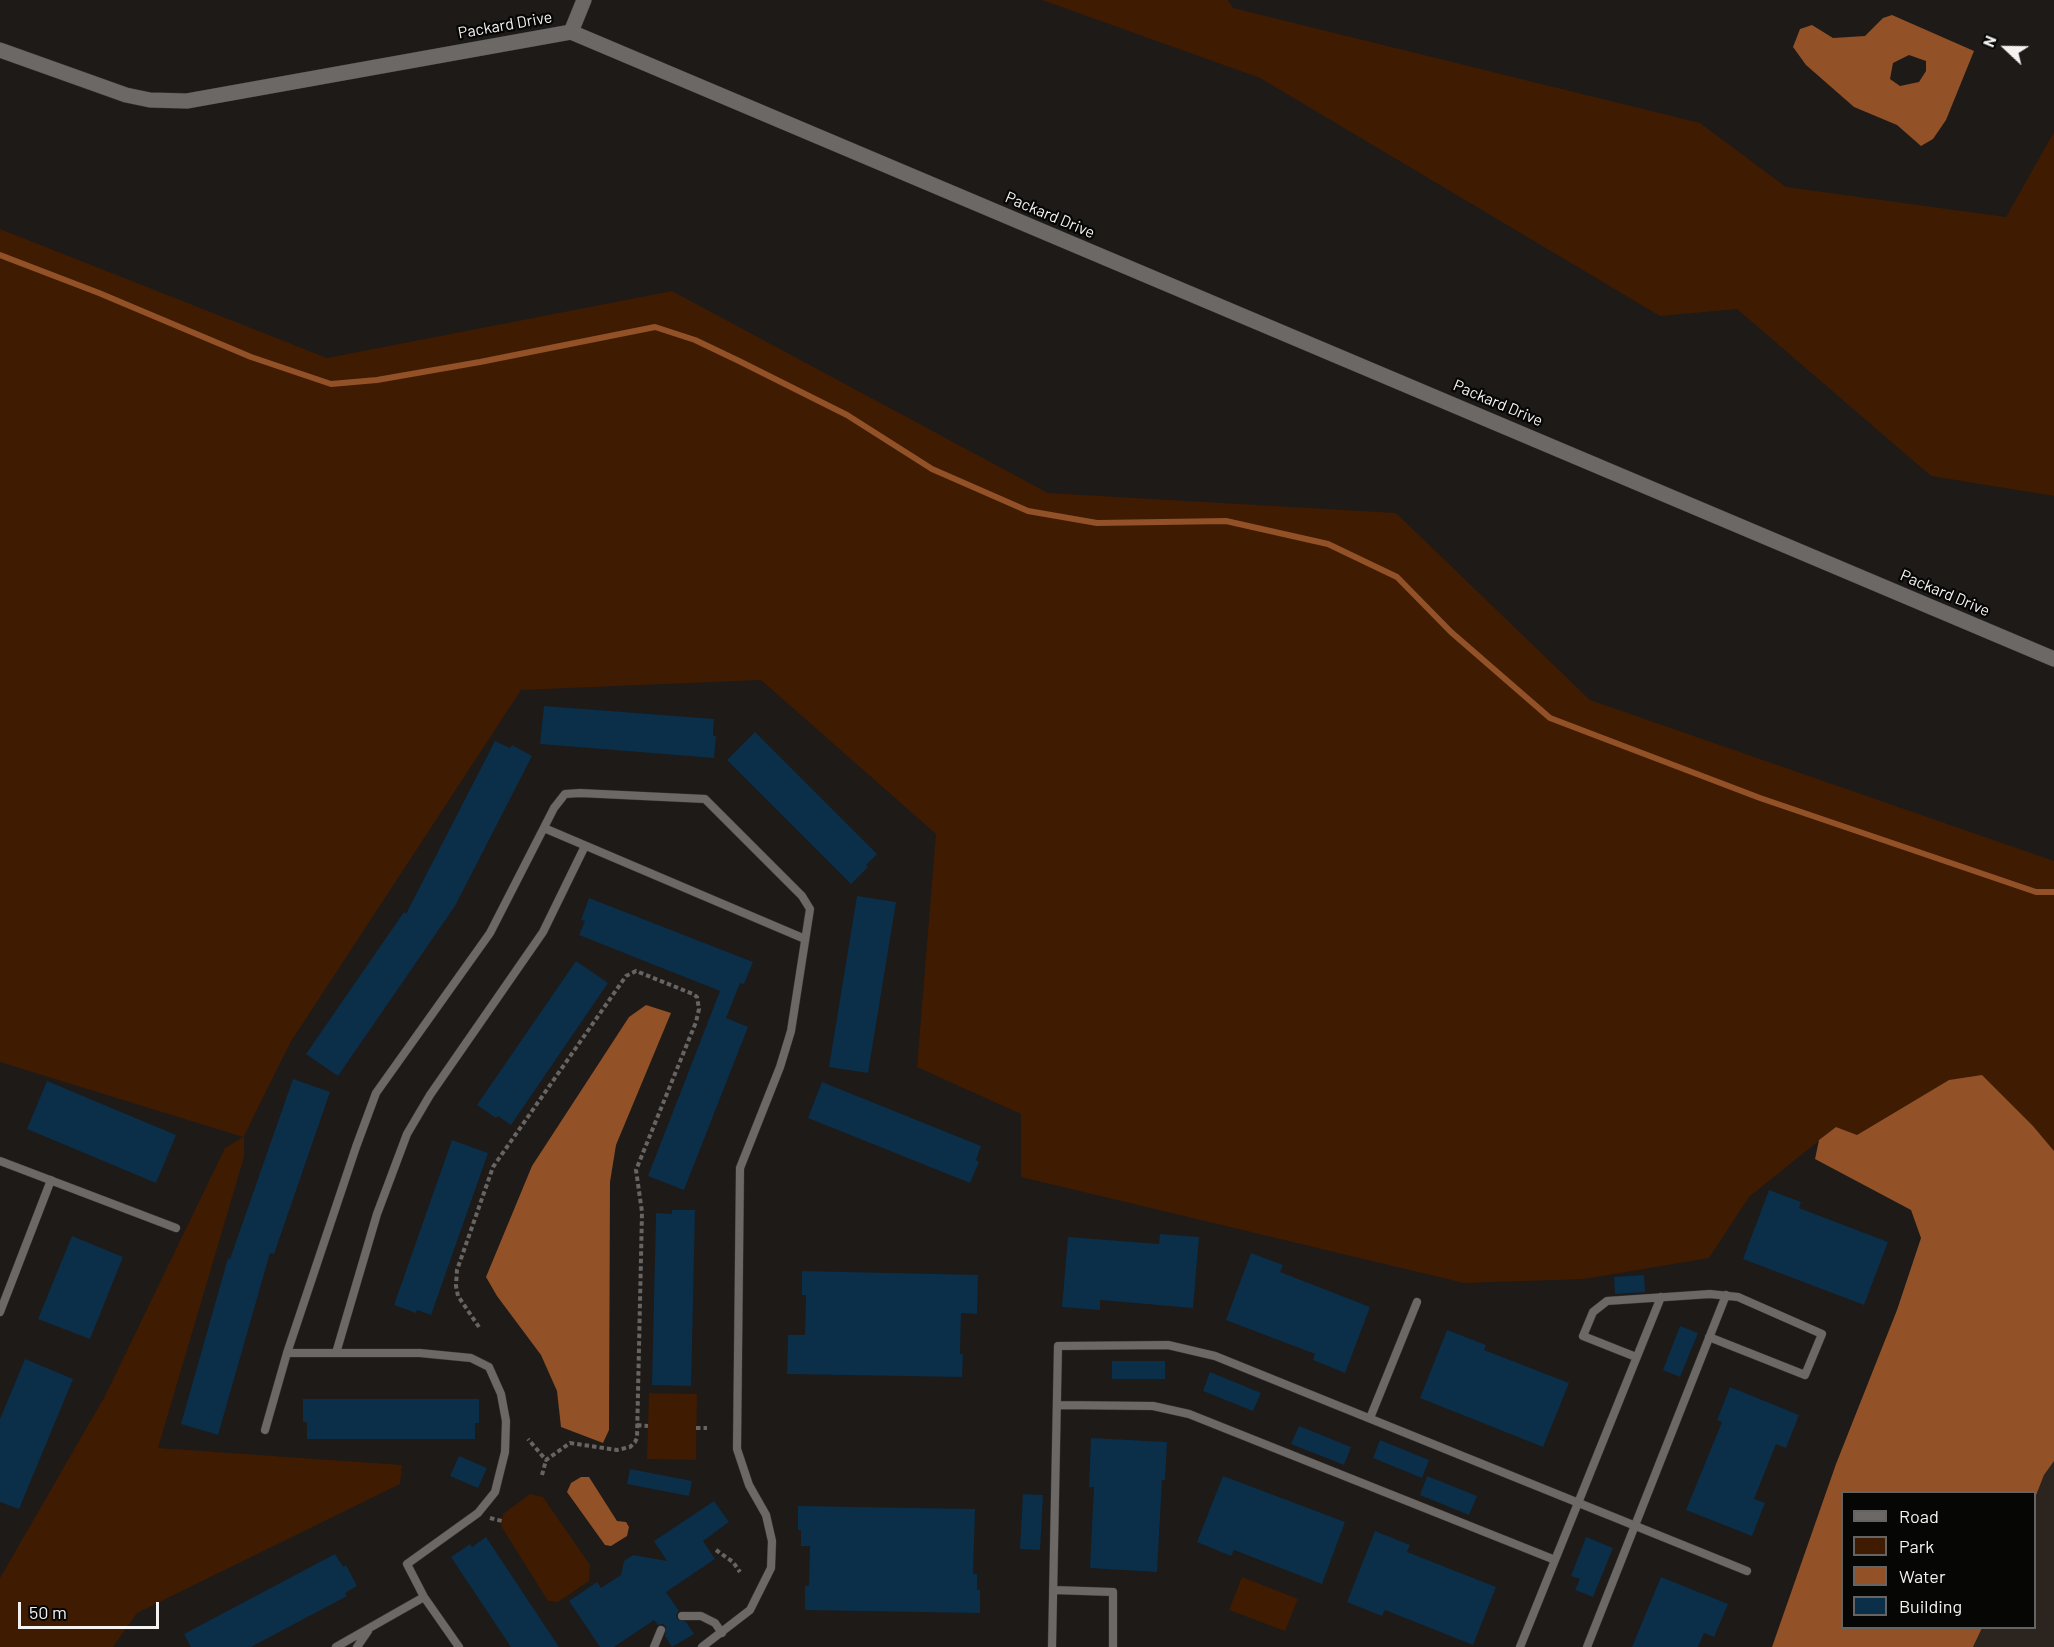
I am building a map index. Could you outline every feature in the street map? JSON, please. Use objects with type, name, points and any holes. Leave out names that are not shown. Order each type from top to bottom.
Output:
[{"type":"street","points":[[571,32],[584,0]]},
{"type":"street","name":"Packard Drive","points":[[0,50],[126,95],[150,100],[187,101],[571,32],[2054,659]]},
{"type":"lane","points":[[265,1430],[287,1353],[376,1093],[490,933],[544,828],[565,794],[705,799],[802,896],[810,909],[791,1031],[780,1067],[740,1168],[737,1449],[749,1485],[766,1515],[772,1541],[771,1568],[750,1610],[705,1646]]},
{"type":"lane","points":[[544,828],[805,939]]},
{"type":"lane","points":[[336,1353],[377,1214],[407,1134],[430,1095],[543,932],[585,846]]},
{"type":"lane","points":[[0,1161],[176,1228]]},
{"type":"lane","points":[[0,1312],[51,1180]]},
{"type":"lane","points":[[1636,1357],[1583,1336],[1593,1312],[1607,1301],[1710,1294],[1726,1295],[1738,1297],[1822,1334],[1805,1375],[1709,1337]]},
{"type":"lane","points":[[1587,1647],[1726,1295]]},
{"type":"lane","points":[[1520,1647],[1660,1297]]},
{"type":"lane","points":[[1370,1419],[1417,1302]]},
{"type":"lane","points":[[1052,1647],[1058,1346],[1168,1345],[1215,1356],[1747,1571]]},
{"type":"lane","points":[[287,1353],[420,1353],[471,1358],[489,1367],[501,1394],[507,1421],[505,1452],[495,1492],[478,1513],[407,1564],[424,1597],[459,1647]]},
{"type":"lane","points":[[1057,1406],[1153,1406],[1189,1414],[1555,1560]]},
{"type":"lane","points":[[1053,1590],[1113,1592],[1113,1647]]},
{"type":"lane","points":[[336,1647],[424,1597]]},
{"type":"lane","points":[[682,1616],[701,1616],[715,1623],[722,1633]]},
{"type":"lane","points":[[357,1647],[371,1627]]},
{"type":"lane","points":[[654,1647],[661,1630]]},
{"type":"path","points":[[479,1327],[458,1296],[457,1270],[493,1167],[626,976],[636,971],[693,994],[697,997],[699,1009],[696,1022],[636,1170],[642,1212],[638,1425],[635,1442],[623,1449],[570,1443],[546,1460],[542,1476]]},
{"type":"path","points":[[638,1425],[648,1426]]},
{"type":"path","points":[[696,1428],[707,1428]]},
{"type":"path","points":[[528,1438],[546,1460]]},
{"type":"path","points":[[490,1518],[502,1521]]},
{"type":"path","points":[[716,1550],[733,1562],[740,1572]]},
{"type":"shaded area","points":[[2054,1461],[2054,1647],[1973,1647],[1982,1629],[2036,1629],[2036,1495],[2044,1475]]},
{"type":"green space","points":[[1042,0],[1228,0],[1233,8],[1700,123],[1786,187],[2006,217],[2054,132],[2054,496],[1931,476],[1737,309],[1660,316],[1260,78]]},
{"type":"green space","points":[[0,229],[327,358],[672,291],[1048,493],[1396,513],[1590,700],[2054,861],[2054,1151],[2033,1126],[1949,1080],[1857,1135],[1836,1127],[1749,1197],[1709,1258],[1584,1279],[1464,1283],[1021,1177],[1021,1114],[917,1067],[936,834],[761,680],[521,690],[290,1043],[244,1136],[244,1157],[158,1448],[402,1465],[400,1484],[137,1613],[113,1647],[0,1647],[0,1578],[105,1396],[225,1148],[243,1137],[0,1062]]},
{"type":"green space","points":[[649,1393],[697,1394],[696,1460],[647,1459]]},
{"type":"green space","points":[[530,1494],[543,1497],[590,1565],[589,1581],[558,1602],[548,1601],[501,1526],[503,1514]]},
{"type":"green space","points":[[1242,1577],[1298,1599],[1285,1631],[1229,1610]]},
{"type":"water","points":[[1892,15],[1974,51],[1946,120],[1933,139],[1921,146],[1897,125],[1854,107],[1806,65],[1793,47],[1800,29],[1812,25],[1833,38],[1865,36],[1883,18]],"holes":[[[1909,55],[1926,61],[1926,71],[1919,82],[1900,86],[1890,79],[1893,63]]]},
{"type":"water","points":[[646,1005],[671,1013],[616,1145],[610,1182],[609,1430],[603,1443],[561,1427],[557,1391],[541,1355],[497,1296],[486,1277],[532,1166],[629,1017]]},
{"type":"water","points":[[1982,1075],[2033,1126],[2054,1151],[2054,1461],[2044,1475],[2036,1495],[2036,1491],[1841,1491],[1841,1629],[1982,1629],[1973,1647],[1772,1647],[1836,1464],[1897,1310],[1921,1238],[1911,1210],[1815,1159],[1819,1140],[1836,1127],[1857,1135],[1949,1080]]},
{"type":"water","points":[[581,1477],[589,1477],[617,1521],[626,1522],[629,1527],[627,1536],[611,1546],[605,1545],[567,1492],[571,1483]]},
{"type":"building","points":[[544,706],[714,719],[713,736],[716,736],[714,758],[540,744]]},
{"type":"building","points":[[755,732],[877,854],[851,884],[727,760]]},
{"type":"building","points":[[495,741],[510,748],[512,745],[532,756],[455,906],[338,1076],[306,1054],[404,912],[406,914]]},
{"type":"building","points":[[857,896],[896,902],[868,1073],[829,1067]]},
{"type":"building","points":[[589,898],[753,962],[744,984],[740,983],[726,1018],[748,1027],[684,1190],[648,1176],[720,991],[579,935],[585,921],[581,920]]},
{"type":"building","points":[[576,961],[608,983],[511,1125],[477,1105]]},
{"type":"building","points":[[293,1079],[330,1092],[274,1254],[270,1253],[218,1435],[181,1424],[228,1258],[230,1259]]},
{"type":"building","points":[[47,1081],[176,1135],[156,1183],[27,1129]]},
{"type":"building","points":[[822,1082],[981,1146],[976,1160],[979,1162],[970,1183],[808,1118]]},
{"type":"building","points":[[452,1140],[488,1153],[431,1315],[417,1310],[416,1313],[394,1305]]},
{"type":"building","points":[[1769,1190],[1801,1202],[1799,1208],[1888,1242],[1864,1305],[1743,1259]]},
{"type":"building","points":[[672,1210],[695,1210],[691,1386],[652,1385],[656,1213],[672,1214]]},
{"type":"building","points":[[1160,1234],[1199,1237],[1193,1308],[1100,1300],[1100,1310],[1062,1307],[1068,1237],[1159,1244]]},
{"type":"building","points":[[72,1236],[123,1257],[90,1339],[38,1319]]},
{"type":"building","points":[[1251,1253],[1283,1265],[1280,1272],[1370,1307],[1345,1373],[1313,1360],[1315,1354],[1226,1320]]},
{"type":"building","points":[[802,1271],[978,1275],[977,1314],[961,1313],[962,1377],[787,1374],[788,1335],[805,1335],[806,1295],[802,1295]]},
{"type":"building","points":[[1644,1275],[1645,1292],[1615,1294],[1614,1277]]},
{"type":"building","points":[[1680,1326],[1698,1333],[1680,1377],[1663,1370]]},
{"type":"building","points":[[1447,1330],[1486,1345],[1484,1350],[1569,1383],[1543,1447],[1420,1398]]},
{"type":"building","points":[[25,1359],[73,1379],[19,1509],[0,1502],[0,1419]]},
{"type":"building","points":[[1112,1361],[1165,1361],[1165,1379],[1112,1379]]},
{"type":"building","points":[[1210,1372],[1261,1393],[1253,1411],[1203,1391]]},
{"type":"building","points":[[1730,1387],[1799,1415],[1786,1448],[1776,1444],[1754,1499],[1765,1503],[1752,1536],[1686,1510],[1722,1422],[1717,1420]]},
{"type":"building","points":[[303,1399],[479,1399],[479,1423],[475,1423],[475,1439],[307,1439],[307,1422],[303,1422]]},
{"type":"building","points":[[1299,1426],[1351,1447],[1344,1465],[1291,1444]]},
{"type":"building","points":[[1091,1438],[1167,1442],[1165,1480],[1162,1480],[1157,1572],[1090,1568],[1094,1487],[1089,1487]]},
{"type":"building","points":[[1380,1440],[1429,1460],[1422,1478],[1373,1458]]},
{"type":"building","points":[[459,1456],[487,1468],[478,1488],[450,1476]]},
{"type":"building","points":[[630,1469],[692,1481],[689,1496],[627,1484]]},
{"type":"building","points":[[1223,1476],[1345,1522],[1322,1584],[1234,1550],[1231,1556],[1197,1542]]},
{"type":"building","points":[[1427,1476],[1477,1496],[1469,1515],[1420,1495]]},
{"type":"building","points":[[1023,1494],[1043,1495],[1040,1550],[1020,1549]]},
{"type":"building","points":[[714,1501],[729,1522],[703,1541],[715,1559],[666,1592],[679,1611],[676,1615],[677,1619],[686,1622],[694,1634],[672,1647],[665,1636],[666,1627],[663,1624],[658,1625],[654,1620],[614,1647],[600,1647],[569,1601],[597,1582],[601,1588],[621,1575],[624,1561],[633,1555],[667,1561],[654,1541]]},
{"type":"building","points":[[798,1506],[975,1509],[973,1574],[977,1574],[977,1590],[980,1590],[980,1613],[805,1610],[805,1586],[809,1586],[810,1546],[801,1546]]},
{"type":"building","points":[[1375,1531],[1410,1545],[1407,1552],[1496,1587],[1473,1645],[1385,1610],[1382,1616],[1347,1602]]},
{"type":"building","points":[[486,1537],[559,1647],[511,1647],[451,1557],[470,1544],[472,1547]]},
{"type":"building","points":[[1586,1537],[1613,1548],[1593,1597],[1575,1590],[1580,1579],[1571,1576]]},
{"type":"building","points":[[335,1554],[343,1567],[346,1565],[357,1586],[345,1593],[347,1596],[251,1647],[191,1647],[184,1634]]},
{"type":"building","points":[[1661,1577],[1728,1604],[1714,1637],[1704,1633],[1698,1647],[1632,1647]]},
{"type":"waterway","points":[[0,255],[99,293],[251,357],[331,384],[377,380],[480,362],[655,327],[695,340],[739,361],[847,415],[932,469],[1028,511],[1097,523],[1226,521],[1328,544],[1397,577],[1451,632],[1550,718],[1760,798],[2036,892],[2054,892]]}]
